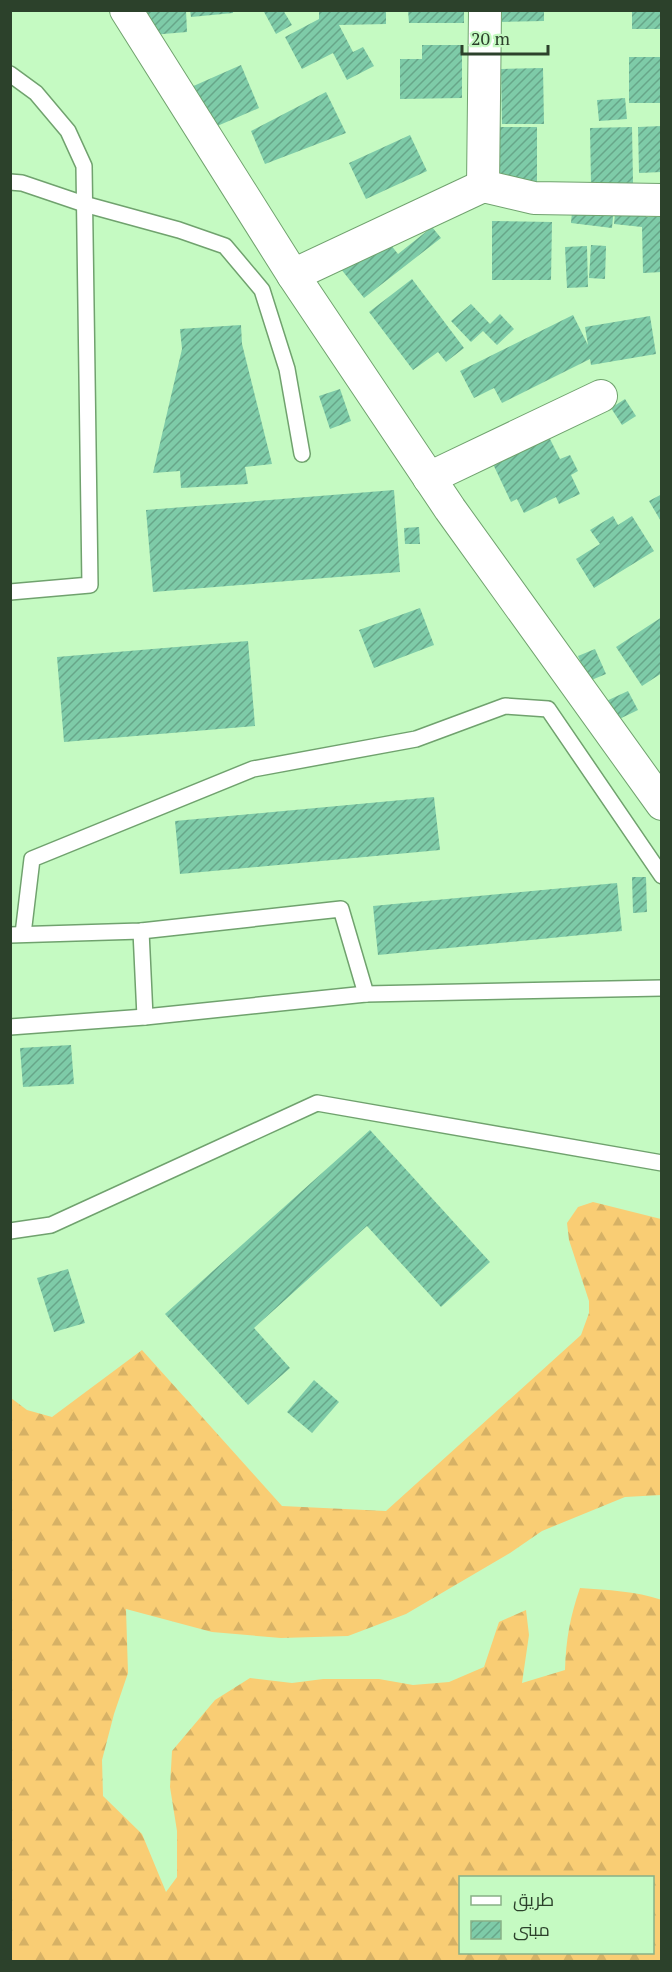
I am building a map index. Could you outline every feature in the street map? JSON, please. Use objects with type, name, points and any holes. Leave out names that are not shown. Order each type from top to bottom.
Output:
[{"type":"street","points":[[126,10],[293,275],[429,478],[657,787]]},
{"type":"street","points":[[483,186],[485,10]]},
{"type":"street","points":[[293,275],[483,186],[534,198],[662,200]]},
{"type":"street","points":[[429,478],[601,396]]},
{"type":"lane","points":[[10,74],[36,93],[68,131],[84,166],[90,585],[10,592]]},
{"type":"lane","points":[[10,182],[22,183],[225,246],[262,290],[287,369],[302,454]]},
{"type":"lane","points":[[366,994],[340,909],[141,931],[17,934],[32,859],[253,768],[416,740],[505,706],[548,709],[662,876]]},
{"type":"lane","points":[[141,931],[145,1017]]},
{"type":"lane","points":[[10,1027],[145,1017],[366,994],[662,988]]},
{"type":"lane","points":[[10,1231],[51,1225],[317,1103],[662,1163]]},
{"type":"green space","points":[[593,1202],[661,1219],[661,1495],[625,1497],[542,1531],[510,1553],[406,1614],[348,1636],[281,1638],[212,1632],[126,1609],[128,1673],[102,1760],[103,1796],[142,1834],[166,1892],[177,1877],[177,1831],[170,1787],[172,1751],[215,1700],[250,1678],[292,1683],[323,1679],[379,1679],[413,1685],[449,1682],[484,1667],[499,1622],[526,1610],[529,1635],[522,1683],[565,1670],[569,1628],[580,1588],[621,1591],[652,1597],[662,1600],[661,1961],[11,1961],[11,1398],[27,1410],[52,1417],[142,1350],[282,1506],[386,1511],[581,1335],[589,1313],[589,1301],[569,1240],[567,1223],[578,1207]]},
{"type":"building","points":[[135,10],[186,10],[187,32],[151,35]]},
{"type":"building","points":[[190,10],[233,10],[233,13],[191,17]]},
{"type":"building","points":[[263,10],[283,10],[292,25],[276,34]]},
{"type":"building","points":[[319,10],[386,10],[386,24],[339,25],[353,52],[363,47],[374,66],[347,80],[333,53],[302,69],[285,37],[319,19]]},
{"type":"building","points":[[408,10],[464,10],[464,23],[409,23]]},
{"type":"building","points":[[502,10],[544,10],[544,21],[502,22]]},
{"type":"building","points":[[632,10],[662,10],[662,29],[632,29]]},
{"type":"building","points":[[422,45],[462,45],[462,98],[400,99],[400,59],[422,59]]},
{"type":"building","points":[[629,57],[662,57],[662,103],[629,103]]},
{"type":"building","points":[[241,65],[259,108],[208,130],[189,88]]},
{"type":"building","points":[[543,68],[544,124],[502,124],[501,69]]},
{"type":"building","points":[[326,92],[346,133],[265,164],[251,131]]},
{"type":"building","points":[[625,98],[627,119],[599,121],[597,100]]},
{"type":"building","points":[[662,126],[662,172],[639,173],[638,127]]},
{"type":"building","points":[[495,127],[537,127],[537,182],[496,182]]},
{"type":"building","points":[[632,127],[633,183],[649,185],[646,217],[662,217],[662,272],[643,273],[642,227],[614,224],[618,183],[591,184],[590,128]]},
{"type":"building","points":[[410,135],[427,171],[366,199],[349,163]]},
{"type":"building","points":[[574,190],[615,195],[612,228],[571,223]]},
{"type":"building","points":[[492,221],[552,222],[551,280],[492,280]]},
{"type":"building","points":[[375,225],[398,254],[432,227],[441,238],[364,298],[333,259]]},
{"type":"building","points":[[591,245],[606,246],[605,279],[589,278]]},
{"type":"building","points":[[587,246],[588,287],[567,288],[565,247]]},
{"type":"building","points":[[412,279],[464,348],[446,362],[438,352],[413,370],[369,312]]},
{"type":"building","points":[[471,304],[490,324],[500,314],[514,329],[497,345],[483,331],[471,342],[451,321]]},
{"type":"building","points":[[573,315],[588,345],[585,327],[650,316],[656,354],[591,365],[590,359],[502,403],[494,388],[474,398],[460,371]]},
{"type":"building","points":[[241,325],[242,344],[272,464],[245,467],[248,484],[181,488],[180,471],[153,473],[182,349],[180,329]]},
{"type":"building","points":[[340,389],[351,421],[330,429],[319,396]]},
{"type":"building","points":[[625,399],[636,416],[622,425],[611,408]]},
{"type":"building","points":[[549,437],[560,459],[570,455],[578,471],[571,475],[580,494],[559,504],[556,497],[524,513],[517,499],[511,502],[493,464]]},
{"type":"building","points":[[394,490],[400,572],[153,592],[146,510]]},
{"type":"building","points":[[662,494],[662,523],[649,501]]},
{"type":"building","points":[[613,516],[618,525],[632,516],[654,551],[594,588],[576,559],[600,544],[590,530]]},
{"type":"building","points":[[419,527],[420,544],[405,544],[404,528]]},
{"type":"building","points":[[420,608],[434,645],[374,668],[359,630]]},
{"type":"building","points":[[662,617],[662,673],[642,686],[616,647]]},
{"type":"building","points":[[248,641],[255,726],[64,742],[57,657]]},
{"type":"building","points":[[595,649],[606,674],[589,681],[578,656]]},
{"type":"building","points":[[628,691],[638,710],[611,723],[602,703]]},
{"type":"building","points":[[434,797],[440,850],[180,874],[175,821]]},
{"type":"building","points":[[632,877],[646,877],[647,912],[633,913]]},
{"type":"building","points":[[617,883],[622,931],[378,955],[373,906]]},
{"type":"building","points":[[71,1045],[74,1084],[23,1087],[20,1048]]},
{"type":"building","points":[[370,1130],[490,1262],[441,1307],[367,1226],[254,1328],[290,1368],[248,1405],[165,1314]]},
{"type":"building","points":[[68,1269],[85,1323],[54,1332],[37,1278]]},
{"type":"building","points":[[314,1380],[339,1402],[312,1433],[287,1412]]}]
